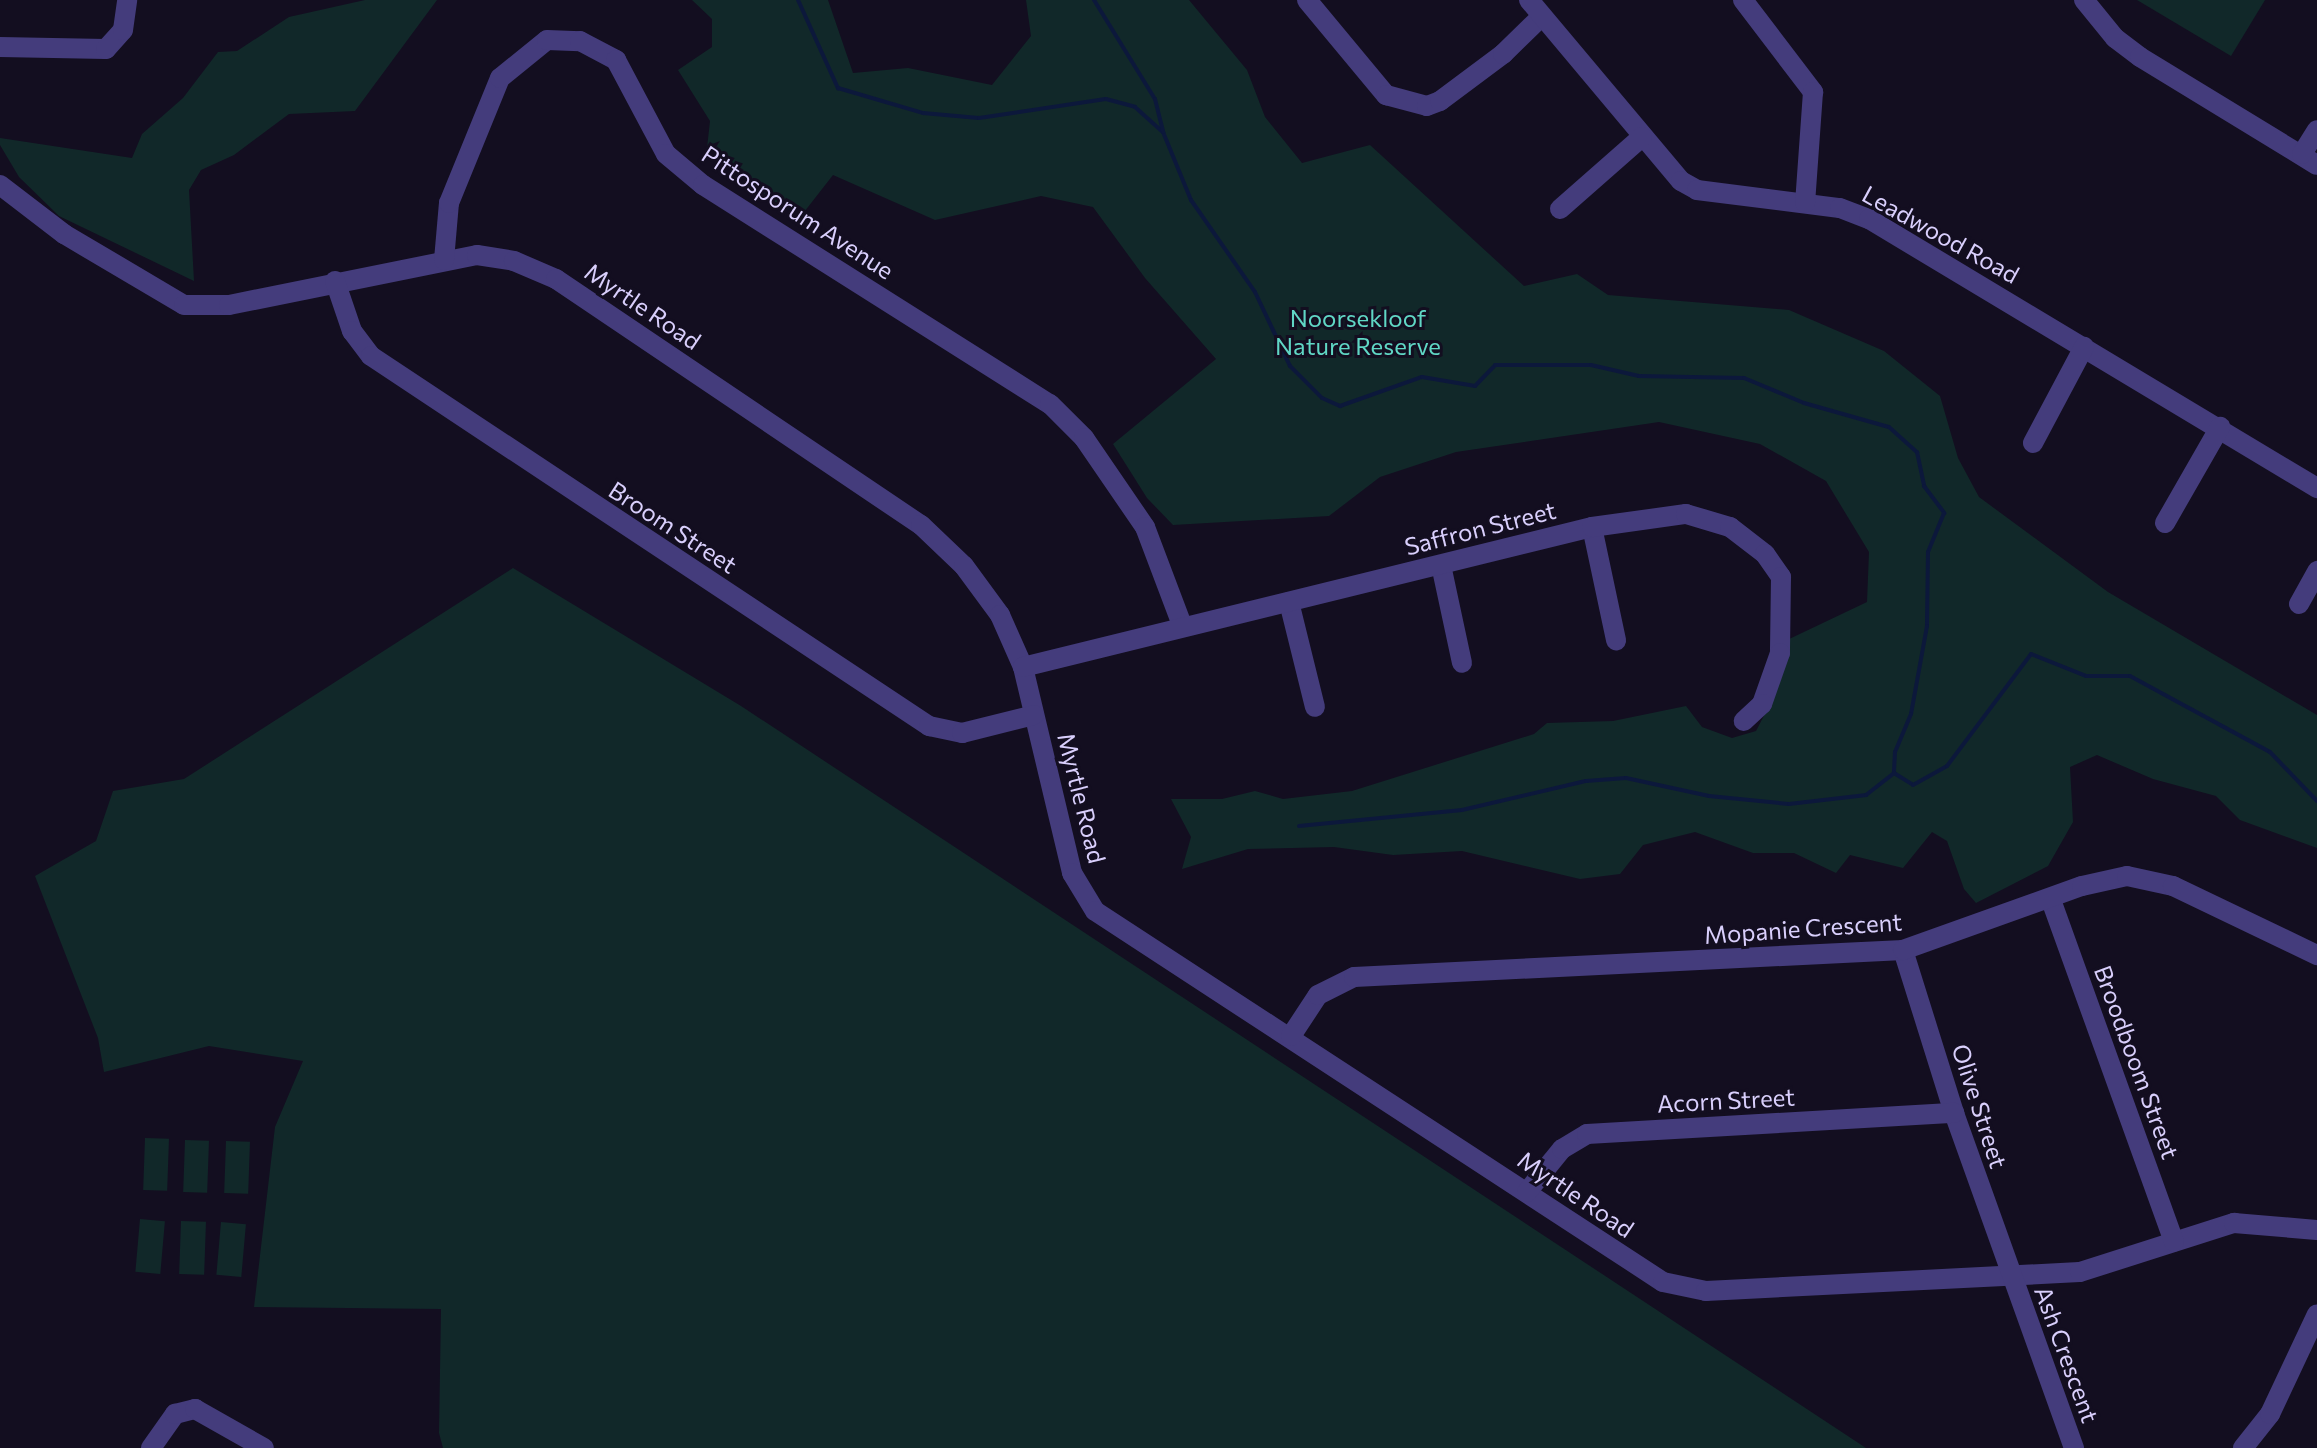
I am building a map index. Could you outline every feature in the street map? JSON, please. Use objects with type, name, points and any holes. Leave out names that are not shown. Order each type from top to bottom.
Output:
[{"type":"street","points":[[0,47],[106,49],[123,30],[127,0]]},
{"type":"street","points":[[1307,0],[1386,95],[1427,106],[1440,101],[1503,54],[1535,8]]},
{"type":"street","points":[[1743,0],[1813,92],[1805,203]]},
{"type":"street","points":[[2084,0],[2115,38],[2140,57],[2310,160],[2317,130]]},
{"type":"street","name":"Leadwood Road","points":[[1535,8],[1681,181],[1697,190],[1805,203],[1869,219],[2317,488]]},
{"type":"street","name":"Pittosporum Avenue","points":[[444,260],[449,203],[500,78],[530,49],[547,40],[580,41],[616,60],[666,154],[703,185],[1050,404],[1084,438],[1145,527],[1182,625]]},
{"type":"street","points":[[1560,209],[1642,137]]},
{"type":"street","name":"Myrtle Road","points":[[0,185],[64,234],[184,305],[229,305],[444,260],[496,256],[556,279],[921,525],[964,566],[991,602],[1023,667],[1072,873],[1095,911],[1291,1036],[1663,1282],[1690,1290],[2080,1272],[2234,1223],[2317,1230]]},
{"type":"street","name":"Broom Street","points":[[335,281],[352,331],[371,356],[929,726],[962,733],[987,731],[1034,715]]},
{"type":"street","points":[[2033,443],[2084,347]]},
{"type":"street","points":[[2165,523],[2220,427]]},
{"type":"street","name":"Saffron Street","points":[[1023,667],[1182,625],[1289,602],[1592,527],[1686,514],[1730,527],[1765,554],[1781,577],[1780,653],[1762,704],[1744,721]]},
{"type":"street","points":[[1592,527],[1616,640]]},
{"type":"street","points":[[1441,565],[1462,663]]},
{"type":"street","points":[[2299,604],[2317,571]]},
{"type":"street","points":[[1289,602],[1315,707]]},
{"type":"street","name":"Mopanie Crescent","points":[[1291,1036],[1318,995],[1365,975],[1903,950],[2051,900],[2104,878],[2148,879],[2317,955]]},
{"type":"street","name":"Broodboom Street","points":[[2051,900],[2174,1242]]},
{"type":"street","name":"Olive Street","points":[[1903,950],[1954,1113],[2012,1277]]},
{"type":"street","name":"Acorn Street","points":[[1527,1192],[1562,1149],[1587,1134],[1954,1113]]},
{"type":"street","name":"Ash Crescent","points":[[2012,1277],[2074,1448]]},
{"type":"street","points":[[2243,1448],[2270,1414],[2317,1314]]},
{"type":"street","points":[[151,1448],[168,1422],[187,1410],[205,1412],[264,1448]]},
{"type":"green space","points":[[365,0],[437,0],[355,111],[289,114],[234,155],[201,170],[189,190],[194,281],[59,216],[19,177],[0,145],[0,138],[132,158],[142,134],[183,98],[218,52],[237,51],[289,17]]},
{"type":"green space","name":"Noorsekloof Nature Reserve","points":[[692,0],[828,0],[853,73],[908,68],[992,85],[1031,36],[1026,0],[1189,0],[1247,70],[1265,117],[1302,163],[1370,145],[1524,286],[1577,274],[1608,295],[1789,310],[1884,351],[1940,396],[1958,458],[1979,497],[2108,592],[2317,715],[2317,848],[2240,820],[2216,796],[2153,779],[2097,755],[2070,767],[2073,822],[2048,866],[1976,903],[1964,889],[1947,841],[1932,832],[1903,868],[1850,855],[1836,873],[1794,853],[1753,853],[1695,832],[1643,845],[1620,874],[1580,879],[1462,851],[1393,855],[1334,847],[1248,849],[1182,869],[1191,837],[1171,799],[1222,799],[1255,791],[1283,799],[1352,791],[1534,734],[1547,723],[1613,721],[1686,706],[1702,727],[1732,738],[1756,731],[1770,704],[1785,641],[1867,602],[1869,552],[1826,481],[1760,444],[1659,422],[1456,452],[1380,477],[1329,516],[1173,525],[1147,498],[1113,444],[1216,359],[1145,278],[1093,207],[1041,196],[935,220],[833,175],[801,216],[770,199],[707,148],[710,121],[678,70],[712,47],[712,19]]},
{"type":"green space","points":[[2137,0],[2265,0],[2231,56]]},
{"type":"green space","points":[[513,568],[741,706],[1866,1448],[443,1448],[439,1433],[441,1309],[254,1307],[275,1127],[303,1061],[209,1046],[104,1072],[98,1038],[35,876],[96,841],[113,791],[184,779]]},
{"type":"green space","points":[[145,1138],[169,1139],[167,1191],[143,1190]]},
{"type":"green space","points":[[185,1140],[209,1141],[207,1193],[183,1192]]},
{"type":"green space","points":[[226,1141],[250,1142],[248,1194],[224,1193]]},
{"type":"green space","points":[[140,1219],[165,1221],[160,1274],[135,1272]]},
{"type":"green space","points":[[181,1221],[206,1222],[204,1275],[179,1274]]},
{"type":"green space","points":[[221,1222],[246,1224],[241,1277],[216,1275]]},
{"type":"waterway","points":[[798,0],[838,88],[923,113],[979,118],[1106,99],[1135,107],[1163,132],[1191,200],[1255,292],[1290,366],[1322,398],[1340,406],[1422,377],[1475,386],[1495,365],[1591,365],[1639,376],[1744,378],[1804,403],[1889,427],[1917,452],[1924,486],[1944,513],[1928,552],[1927,626],[1911,714],[1895,752],[1894,773],[1913,785],[1947,766],[2031,654],[2086,676],[2130,676],[2270,752],[2317,801]]},
{"type":"waterway","points":[[1094,0],[1155,99],[1163,132]]},
{"type":"waterway","points":[[1299,826],[1462,810],[1586,781],[1626,778],[1709,796],[1789,804],[1866,795],[1894,773]]}]
